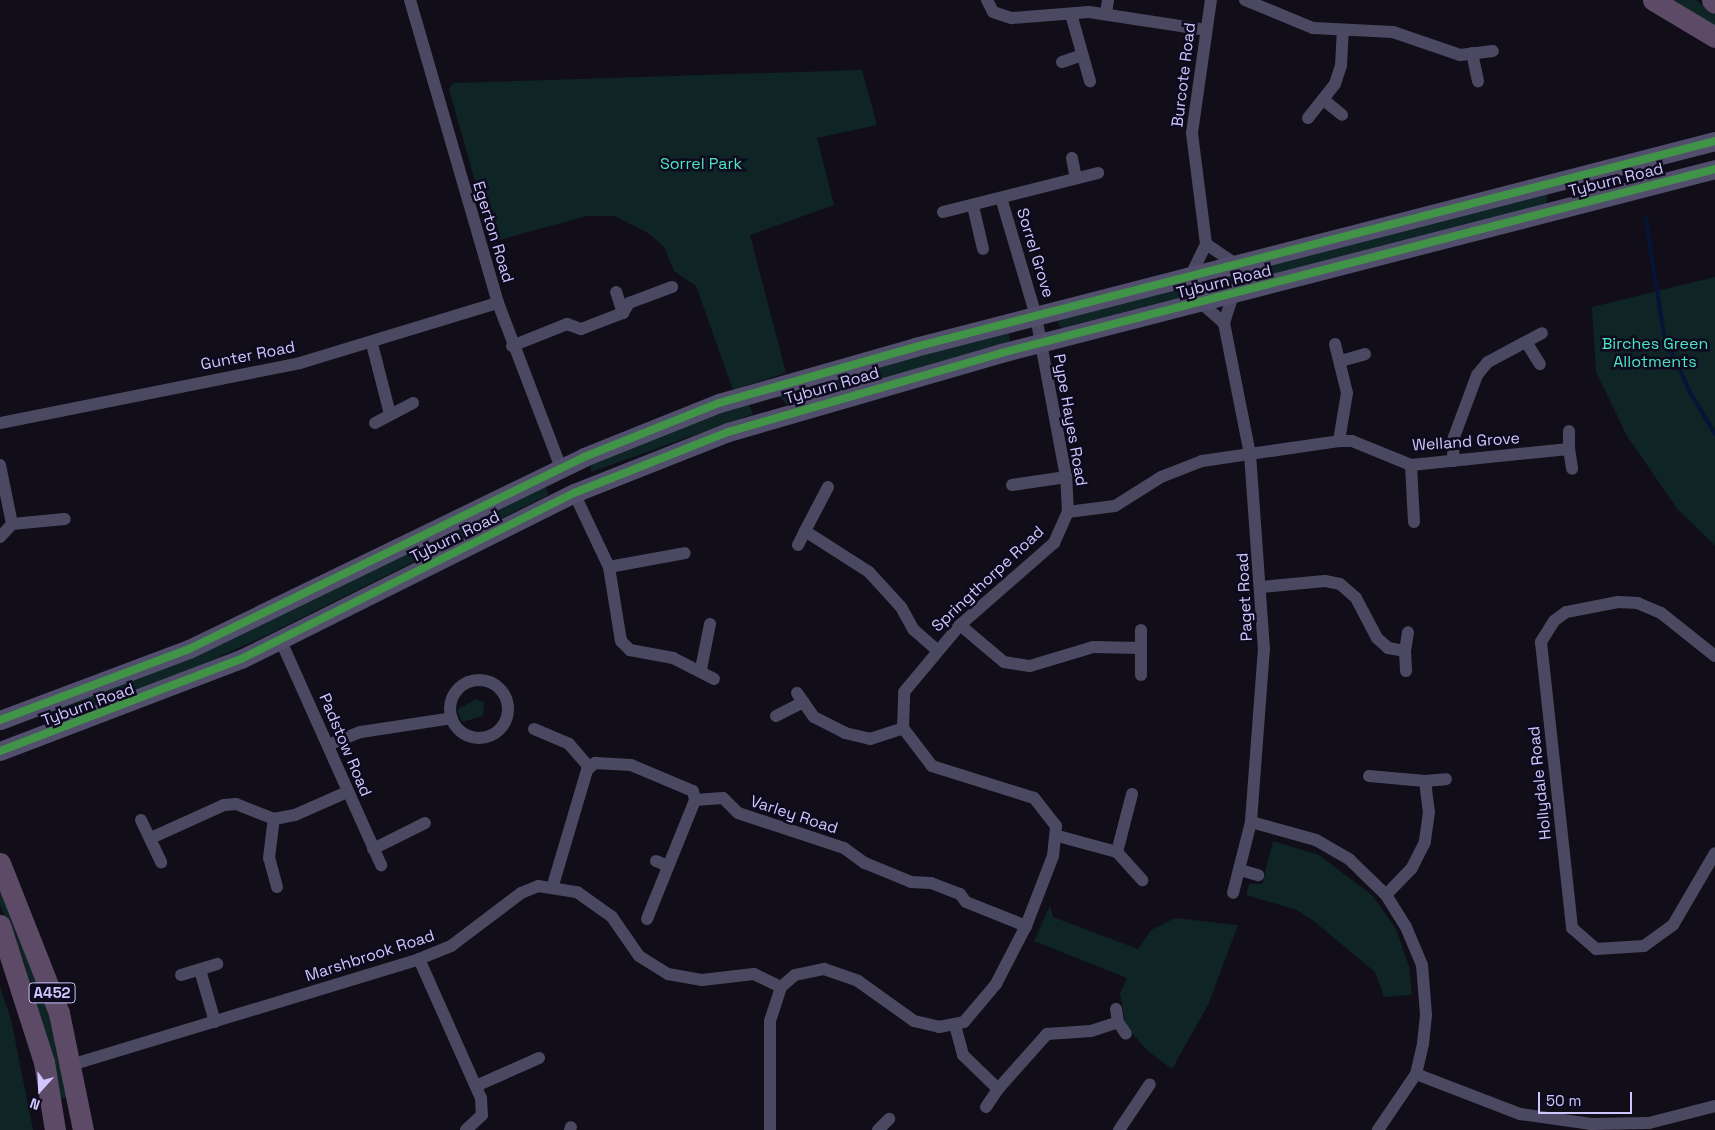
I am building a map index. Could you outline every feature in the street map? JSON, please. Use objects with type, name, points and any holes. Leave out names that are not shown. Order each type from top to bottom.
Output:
[{"type":"highway","points":[[1653,0],[1715,37]]},
{"type":"highway","points":[[1712,0],[1715,3]]},
{"type":"highway","name":"A452","points":[[0,863],[45,969],[71,1065],[83,1130]]},
{"type":"highway","name":"A452","points":[[0,924],[44,1062],[55,1130]]},
{"type":"main road","name":"Tyburn Road","points":[[0,720],[189,649],[561,468],[756,391],[1191,275],[1715,141]]},
{"type":"main road","points":[[1663,153],[1715,150]]},
{"type":"main road","name":"Tyburn Road","points":[[0,751],[153,695],[280,639],[574,493],[728,432],[1042,343],[1715,169]]},
{"type":"main road","points":[[561,468],[574,493]]},
{"type":"street","name":"Egerton Road","points":[[410,0],[498,303],[512,346],[561,468]]},
{"type":"street","points":[[987,0],[993,12],[1012,18],[1106,14],[1206,30]]},
{"type":"street","points":[[1106,14],[1108,0]]},
{"type":"street","name":"Burcote Road","points":[[1206,244],[1192,133],[1211,0]]},
{"type":"street","points":[[1244,0],[1313,28],[1393,32],[1449,52],[1472,54],[1493,51]]},
{"type":"street","points":[[1071,14],[1090,81]]},
{"type":"street","points":[[1308,118],[1325,101],[1341,66],[1343,31]]},
{"type":"street","points":[[1472,54],[1478,81]]},
{"type":"street","points":[[1062,62],[1082,56]]},
{"type":"street","points":[[1325,101],[1342,115]]},
{"type":"street","points":[[1072,158],[1076,178]]},
{"type":"street","name":"Sorrel Grove","points":[[943,212],[973,206],[1098,173]]},
{"type":"street","name":"Sorrel Grove","points":[[1002,198],[1042,343]]},
{"type":"street","points":[[973,206],[984,248]]},
{"type":"street","points":[[1191,275],[1206,244],[1236,264]]},
{"type":"street","points":[[512,346],[567,324],[581,330],[623,313],[629,303],[672,287]]},
{"type":"street","points":[[616,292],[623,313]]},
{"type":"street","name":"Paget Road","points":[[1233,295],[1224,323],[1250,454],[1261,586],[1262,711],[1251,822],[1233,893]]},
{"type":"street","name":"Gunter Road","points":[[0,423],[372,344],[498,303]]},
{"type":"street","points":[[1201,303],[1224,323]]},
{"type":"street","points":[[1453,461],[1457,424],[1477,375],[1488,362],[1542,333]]},
{"type":"street","points":[[1526,342],[1540,364]]},
{"type":"street","name":"Pype Hayes Road","points":[[1042,343],[1066,477],[1068,512],[1061,531]]},
{"type":"street","points":[[372,344],[390,414]]},
{"type":"street","points":[[1336,344],[1342,361],[1347,393],[1339,441]]},
{"type":"street","points":[[1342,361],[1365,354]]},
{"type":"street","points":[[375,423],[413,403]]},
{"type":"street","points":[[1569,431],[1572,469]]},
{"type":"street","name":"Welland Grove","points":[[1068,512],[1115,506],[1180,469],[1250,454],[1339,441],[1352,441],[1411,465],[1569,450]]},
{"type":"street","points":[[0,465],[12,524]]},
{"type":"street","points":[[1411,465],[1414,522]]},
{"type":"street","points":[[1012,486],[1066,477]]},
{"type":"street","points":[[798,545],[828,487]]},
{"type":"street","points":[[574,493],[609,567],[621,641],[641,655],[673,658],[700,670],[714,679]]},
{"type":"street","points":[[0,537],[12,524],[65,519]]},
{"type":"street","name":"Springthorpe Road","points":[[805,531],[869,572],[901,607],[914,630],[937,650]]},
{"type":"street","name":"Springthorpe Road","points":[[903,728],[904,692],[937,650],[960,625],[1061,531]]},
{"type":"street","points":[[609,567],[685,553]]},
{"type":"street","points":[[1261,586],[1325,581],[1340,584],[1356,598],[1377,638],[1388,648],[1406,651]]},
{"type":"street","name":"Hollydale Road","points":[[1715,656],[1661,613],[1638,603],[1618,602],[1566,612],[1554,621],[1541,642],[1572,928],[1596,949],[1644,946],[1673,925],[1715,853]]},
{"type":"street","points":[[700,670],[710,624]]},
{"type":"street","points":[[960,625],[1004,662],[1030,666],[1093,647],[1140,648]]},
{"type":"street","points":[[1141,630],[1141,675]]},
{"type":"street","points":[[1406,670],[1408,632]]},
{"type":"street","name":"Padstow Road","points":[[280,639],[381,865]]},
{"type":"street","points":[[478,680],[501,690],[508,702],[507,718],[488,737],[472,738],[452,718],[456,692],[478,680]]},
{"type":"street","points":[[776,716],[800,697],[814,717],[845,733],[870,739],[903,728],[932,766],[1034,798],[1057,831],[1117,852],[1142,880]]},
{"type":"street","points":[[328,745],[361,732],[452,718]]},
{"type":"street","points":[[534,730],[569,744],[590,766],[631,765],[693,791],[696,800],[662,863],[647,918]]},
{"type":"street","points":[[553,886],[590,766]]},
{"type":"street","points":[[1369,776],[1425,781],[1446,779]]},
{"type":"street","points":[[1386,895],[1411,869],[1425,842],[1429,812],[1425,781]]},
{"type":"street","points":[[151,838],[224,805],[236,804],[274,819],[295,815],[347,792]]},
{"type":"street","points":[[1117,852],[1132,794]]},
{"type":"street","name":"Varley Road","points":[[696,800],[723,798],[738,813],[844,848],[865,863],[911,882],[931,882],[960,894],[966,902],[1026,926]]},
{"type":"street","points":[[274,819],[269,858],[277,887]]},
{"type":"street","points":[[141,820],[161,862]]},
{"type":"street","points":[[1251,822],[1335,850],[1386,895],[1422,965],[1426,1015],[1416,1074],[1378,1130]]},
{"type":"street","points":[[373,848],[426,823]]},
{"type":"street","points":[[770,1130],[770,1021],[781,987],[795,975],[824,969],[858,981],[914,1021],[939,1027],[955,1025],[974,1016],[985,1002],[1026,926],[1057,831]]},
{"type":"street","points":[[1240,870],[1258,874]]},
{"type":"street","name":"Marshbrook Road","points":[[71,1065],[420,959],[451,946],[521,893],[553,886],[577,892],[612,917],[639,956],[668,974],[702,980],[754,974],[781,987]]},
{"type":"street","points":[[420,959],[476,1086],[482,1115],[466,1130]]},
{"type":"street","points":[[181,975],[217,964]]},
{"type":"street","points":[[200,970],[215,1022]]},
{"type":"street","points":[[1116,1009],[1118,1022],[1126,1034]]},
{"type":"street","points":[[986,1107],[998,1090],[1047,1034],[1091,1031],[1118,1022]]},
{"type":"street","points":[[955,1025],[963,1055],[998,1090]]},
{"type":"street","points":[[476,1086],[539,1058]]},
{"type":"street","points":[[1416,1074],[1527,1115],[1591,1124],[1636,1127],[1715,1106]]},
{"type":"street","points":[[1119,1130],[1150,1084]]},
{"type":"street","points":[[878,1130],[889,1120]]},
{"type":"green space","points":[[1670,0],[1696,0],[1715,14],[1715,27]]},
{"type":"green space","name":"Sorrel Park","points":[[862,70],[877,125],[817,138],[834,205],[750,235],[786,373],[733,390],[696,286],[674,271],[664,247],[648,233],[615,216],[587,216],[492,242],[449,89],[453,83]]},
{"type":"green space","points":[[1544,190],[1548,195],[1546,205],[1061,328],[1058,324],[1059,318]]},
{"type":"green space","name":"Birches Green Allotments","points":[[1715,277],[1715,545],[1678,510],[1627,436],[1596,372],[1592,307]]},
{"type":"green space","points":[[1008,330],[1010,342],[787,405],[781,398],[766,397]]},
{"type":"green space","points":[[747,400],[753,414],[591,472],[590,460]]},
{"type":"green space","points":[[545,484],[548,495],[265,636],[179,675],[53,721],[52,709]]},
{"type":"green space","points":[[476,699],[484,702],[483,716],[462,722],[457,710]]},
{"type":"green space","points":[[1273,841],[1319,855],[1372,895],[1396,929],[1409,966],[1412,995],[1384,997],[1375,972],[1315,922],[1297,910],[1246,895],[1249,884],[1262,884]]},
{"type":"green space","points":[[0,881],[53,1018],[69,1097],[59,1099],[25,965],[0,905]]},
{"type":"green space","points":[[1050,906],[1053,917],[1138,949],[1151,930],[1175,918],[1238,925],[1208,1005],[1172,1069],[1149,1052],[1126,1027],[1120,993],[1127,978],[1034,941]]},
{"type":"green space","points":[[0,987],[11,1019],[33,1130],[0,1130]]},
{"type":"waterway","points":[[1646,219],[1664,335],[1691,394],[1715,434]]},
{"type":"cycle path","points":[[0,720],[189,649],[584,457],[719,403],[915,347],[1715,141]]},
{"type":"cycle path","points":[[0,751],[241,659],[574,493],[728,432],[1001,353],[1715,169]]}]
